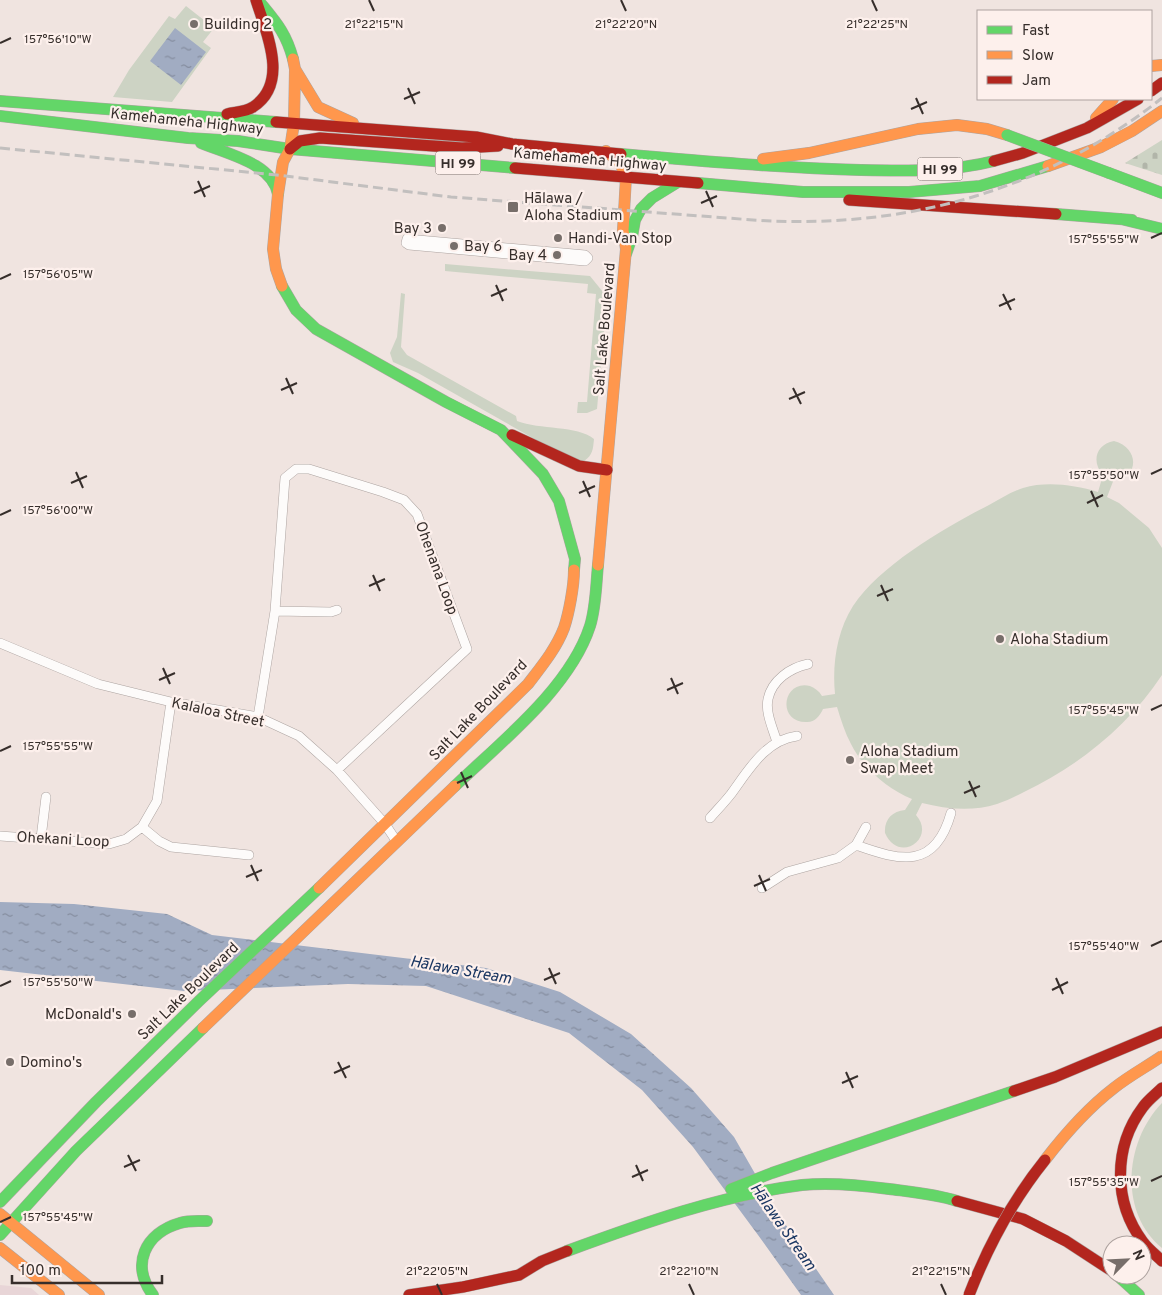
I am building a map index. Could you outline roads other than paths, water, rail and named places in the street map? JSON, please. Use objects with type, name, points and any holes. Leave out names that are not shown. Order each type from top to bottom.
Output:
[{"type":"main road","points":[[257,0],[283,31],[289,43],[295,69],[318,107],[346,121],[376,129]]},
{"type":"main road","points":[[215,117],[252,107],[269,90],[273,78],[273,56],[257,0]]},
{"type":"main road","name":"Salt Lake Boulevard","points":[[0,1202],[103,1095],[528,684],[549,656],[564,628],[574,581],[575,559],[559,501],[544,474],[501,430],[323,334],[296,310],[285,293],[276,269],[272,249],[283,162],[290,149],[294,123],[295,69]]},
{"type":"main road","points":[[1087,128],[1112,100]]},
{"type":"main road","name":"Kamehameha Highway","points":[[0,101],[476,137],[512,144],[728,163],[831,169],[922,171],[989,162],[1024,153],[1087,128],[1136,100]]},
{"type":"main road","points":[[1132,131],[1141,117],[1147,100]]},
{"type":"main road","name":"Kamehameha Highway","points":[[0,116],[188,138],[238,141],[290,149],[678,182],[803,192],[910,192],[980,186],[1047,167],[1101,147],[1132,131],[1162,111]]},
{"type":"main road","points":[[0,125],[16,124],[37,119]]},
{"type":"main road","points":[[728,163],[809,153],[918,128],[957,125],[987,129],[1007,135],[1162,193]]},
{"type":"main road","points":[[188,138],[268,172],[274,181],[278,194]]},
{"type":"main road","points":[[290,149],[304,139],[320,138],[462,148],[495,147],[512,144]]},
{"type":"main road","points":[[606,152],[620,163],[626,177]]},
{"type":"main road","name":"Salt Lake Boulevard","points":[[0,1234],[76,1152],[232,998],[544,701],[566,674],[587,633],[592,617],[599,562],[626,254],[623,230],[626,177]]},
{"type":"main road","points":[[626,254],[635,220],[641,209],[652,198],[678,182]]},
{"type":"main road","points":[[803,192],[859,202],[1162,220]]},
{"type":"main road","points":[[1121,219],[1162,229]]},
{"type":"main road","points":[[501,430],[562,460],[578,466],[607,470]]},
{"type":"main road","points":[[409,1295],[463,1287],[518,1275],[542,1261],[574,1248],[721,1198],[772,1173],[1055,1077],[1162,1032]]},
{"type":"main road","points":[[969,1295],[996,1232],[1036,1170],[1070,1129],[1114,1088],[1162,1056]]},
{"type":"main road","points":[[1162,1088],[1148,1101],[1133,1122],[1123,1145],[1119,1171],[1121,1196],[1130,1221],[1143,1242],[1162,1261]]},
{"type":"main road","points":[[721,1198],[803,1185],[851,1184],[909,1190],[937,1195],[1023,1219],[1066,1241],[1102,1264]]},
{"type":"main road","points":[[0,1214],[99,1295]]},
{"type":"main road","points":[[152,1295],[141,1273],[146,1248],[154,1237],[179,1223],[206,1221]]},
{"type":"main road","points":[[0,1248],[58,1295]]},
{"type":"main road","points":[[1128,1285],[1139,1295]]},
{"type":"street","points":[[409,239],[585,255],[588,258],[585,261],[408,245],[406,241],[409,239]]},
{"type":"street","name":"Ohenana Loop","points":[[258,717],[275,611],[285,478],[296,469],[309,469],[404,500],[417,514],[467,649],[337,770]]},
{"type":"street","points":[[275,611],[330,612],[337,610]]},
{"type":"street","name":"Kalaloa Street","points":[[0,643],[98,684],[171,702],[258,717],[299,736],[337,770],[385,824],[397,842]]},
{"type":"street","points":[[777,742],[768,714],[768,700],[774,684],[796,667],[808,664]]},
{"type":"street","name":"Ohekani Loop","points":[[0,836],[108,844],[126,839],[142,827],[157,801],[171,702]]},
{"type":"street","points":[[710,818],[759,757],[777,742],[796,736]]},
{"type":"street","points":[[41,838],[46,797]]},
{"type":"street","points":[[856,845],[882,855],[910,859],[924,854],[933,847],[946,828],[951,814]]},
{"type":"street","points":[[142,827],[158,841],[171,847],[249,855]]},
{"type":"street","points":[[762,888],[787,872],[838,858],[856,845],[866,827]]},
{"type":"water","points":[[175,28],[206,52],[181,85],[150,61]]},
{"type":"water","name":"Hālawa Stream","points":[[0,902],[74,904],[167,914],[212,935],[486,968],[560,992],[631,1034],[691,1088],[734,1137],[777,1212],[834,1295],[801,1295],[693,1147],[642,1090],[569,1033],[426,986],[348,984],[184,991],[0,970]]},
{"type":"railway","points":[[0,148],[277,175],[451,197],[753,220],[809,221],[863,218],[917,211],[969,198],[1020,181],[1069,158],[1117,131],[1162,98]]},
{"type":"place","name":"Building 2","points":[[194,24]]},
{"type":"place","name":"Hālawa / Aloha Stadium","points":[[513,207]]},
{"type":"place","name":"Bay 3","points":[[442,228]]},
{"type":"place","name":"Handi-Van Stop","points":[[558,238]]},
{"type":"place","name":"Bay 6","points":[[454,246]]},
{"type":"place","name":"Bay 4","points":[[557,255]]},
{"type":"place","name":"Aloha Stadium","points":[[1000,639]]},
{"type":"place","name":"Aloha Stadium Swap Meet","points":[[850,760]]},
{"type":"place","name":"McDonald's","points":[[132,1014]]},
{"type":"place","name":"Domino's","points":[[10,1062]]}]
